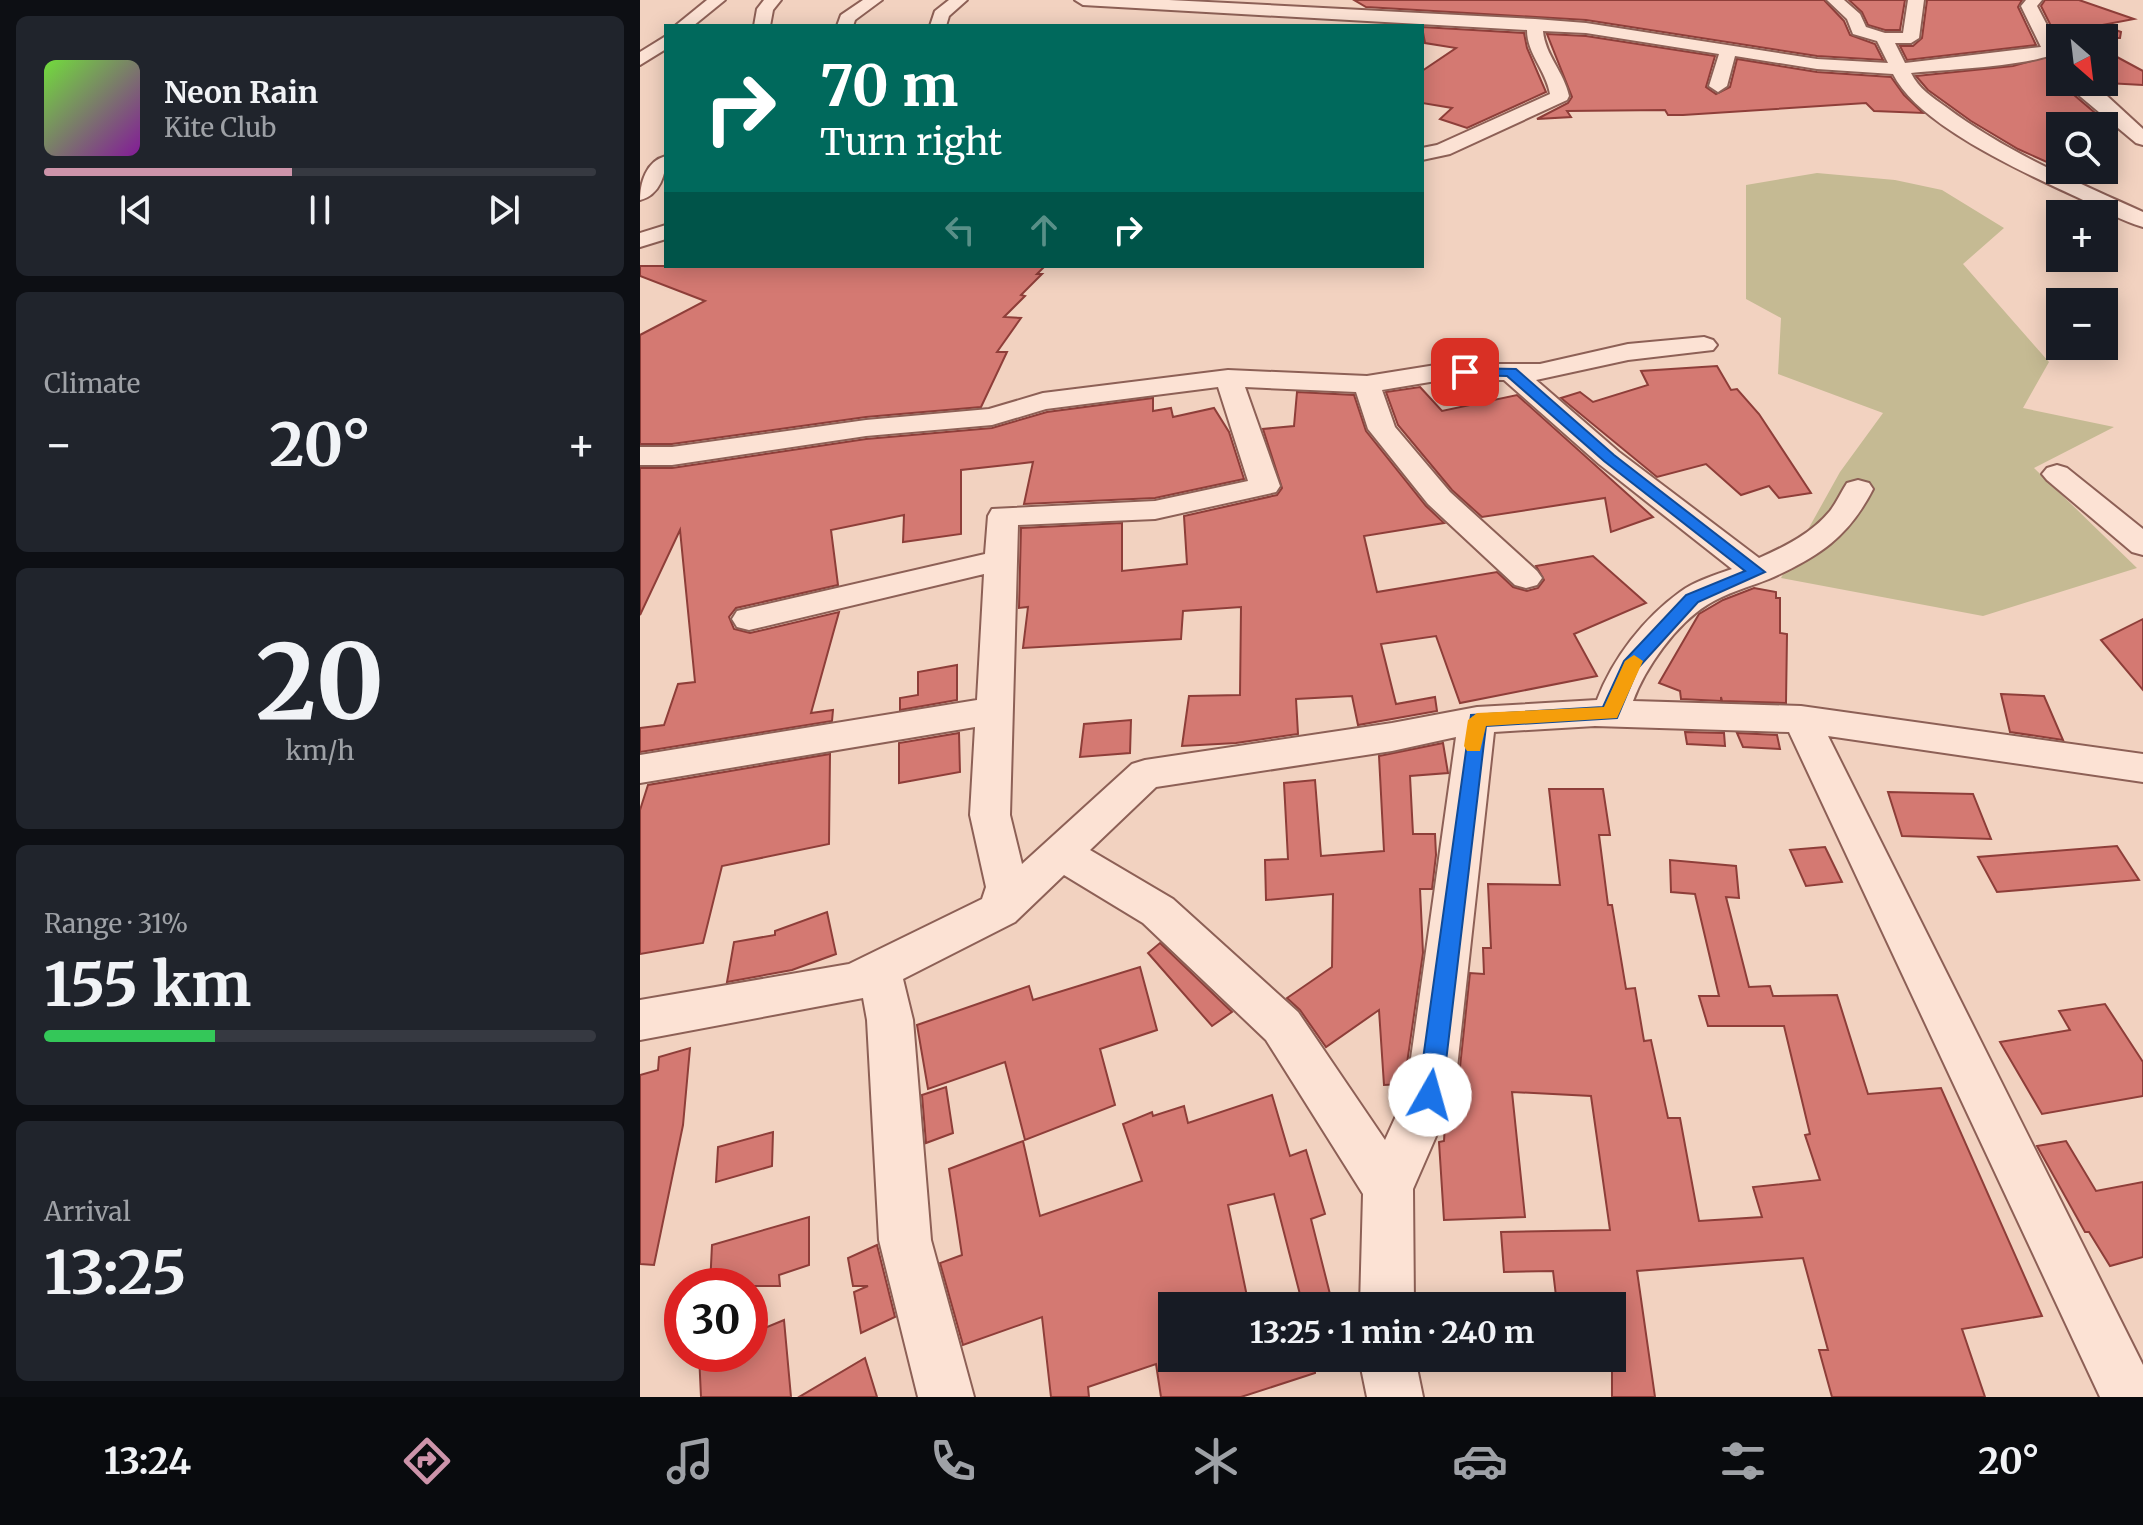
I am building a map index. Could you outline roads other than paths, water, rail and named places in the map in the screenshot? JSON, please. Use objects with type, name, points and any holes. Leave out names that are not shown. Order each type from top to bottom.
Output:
[{"type":"street","points":[[686,24],[717,0]]},
{"type":"street","points":[[762,24],[765,9],[773,0]]},
{"type":"street","points":[[846,24],[847,18],[874,0]]},
{"type":"street","points":[[938,24],[941,14],[959,0]]},
{"type":"street","points":[[1072,19],[1085,0],[1387,20],[1528,20],[1658,37],[1817,64],[1902,69],[2034,55],[2051,50],[2029,6],[2034,0]]},
{"type":"street","points":[[1285,12],[1299,0]]},
{"type":"street","points":[[1387,20],[1407,0]]},
{"type":"street","points":[[1835,0],[1854,17],[1859,30],[1884,38],[1911,38],[1916,0]]},
{"type":"street","points":[[1424,154],[1443,150],[1560,96],[1559,82],[1533,43],[1528,20]]},
{"type":"street","points":[[1884,38],[1909,88],[1969,134],[2026,166],[2143,220]]},
{"type":"street","points":[[640,60],[664,42]]},
{"type":"street","points":[[1718,86],[1729,51]]},
{"type":"street","points":[[2094,96],[2143,139]]},
{"type":"street","points":[[640,194],[664,164]]},
{"type":"street","points":[[640,240],[664,233]]},
{"type":"street","points":[[640,456],[672,456],[866,428],[992,417],[1043,401],[1228,378],[1367,384],[1442,372],[1540,372],[1628,352],[1704,345]]},
{"type":"street","points":[[1511,372],[1609,458],[1757,572]]},
{"type":"street","points":[[1000,910],[1007,887],[990,815],[998,561],[1003,516],[1155,510],[1265,486],[1228,378]]},
{"type":"street","points":[[1367,384],[1382,429],[1439,498],[1526,578]]},
{"type":"street","points":[[2057,474],[2143,545]]},
{"type":"street","points":[[1610,713],[1630,665],[1692,598],[1803,551],[1836,525],[1853,503],[1858,489]]},
{"type":"street","points":[[749,619],[998,561]]},
{"type":"street","points":[[640,769],[992,711]]},
{"type":"street","points":[[640,1020],[855,982],[1000,910],[1145,774],[1392,737],[1477,720],[1610,713],[1801,719],[2143,768]]},
{"type":"street","points":[[1801,719],[2129,1397]]},
{"type":"street","points":[[1387,1292],[1388,1188],[1430,1095],[1477,720]]},
{"type":"street","points":[[1060,852],[1158,911],[1282,1026],[1388,1188]]},
{"type":"street","points":[[879,970],[890,1020],[905,1240],[946,1397]]},
{"type":"street","points":[[1390,1372],[1395,1397]]}]
